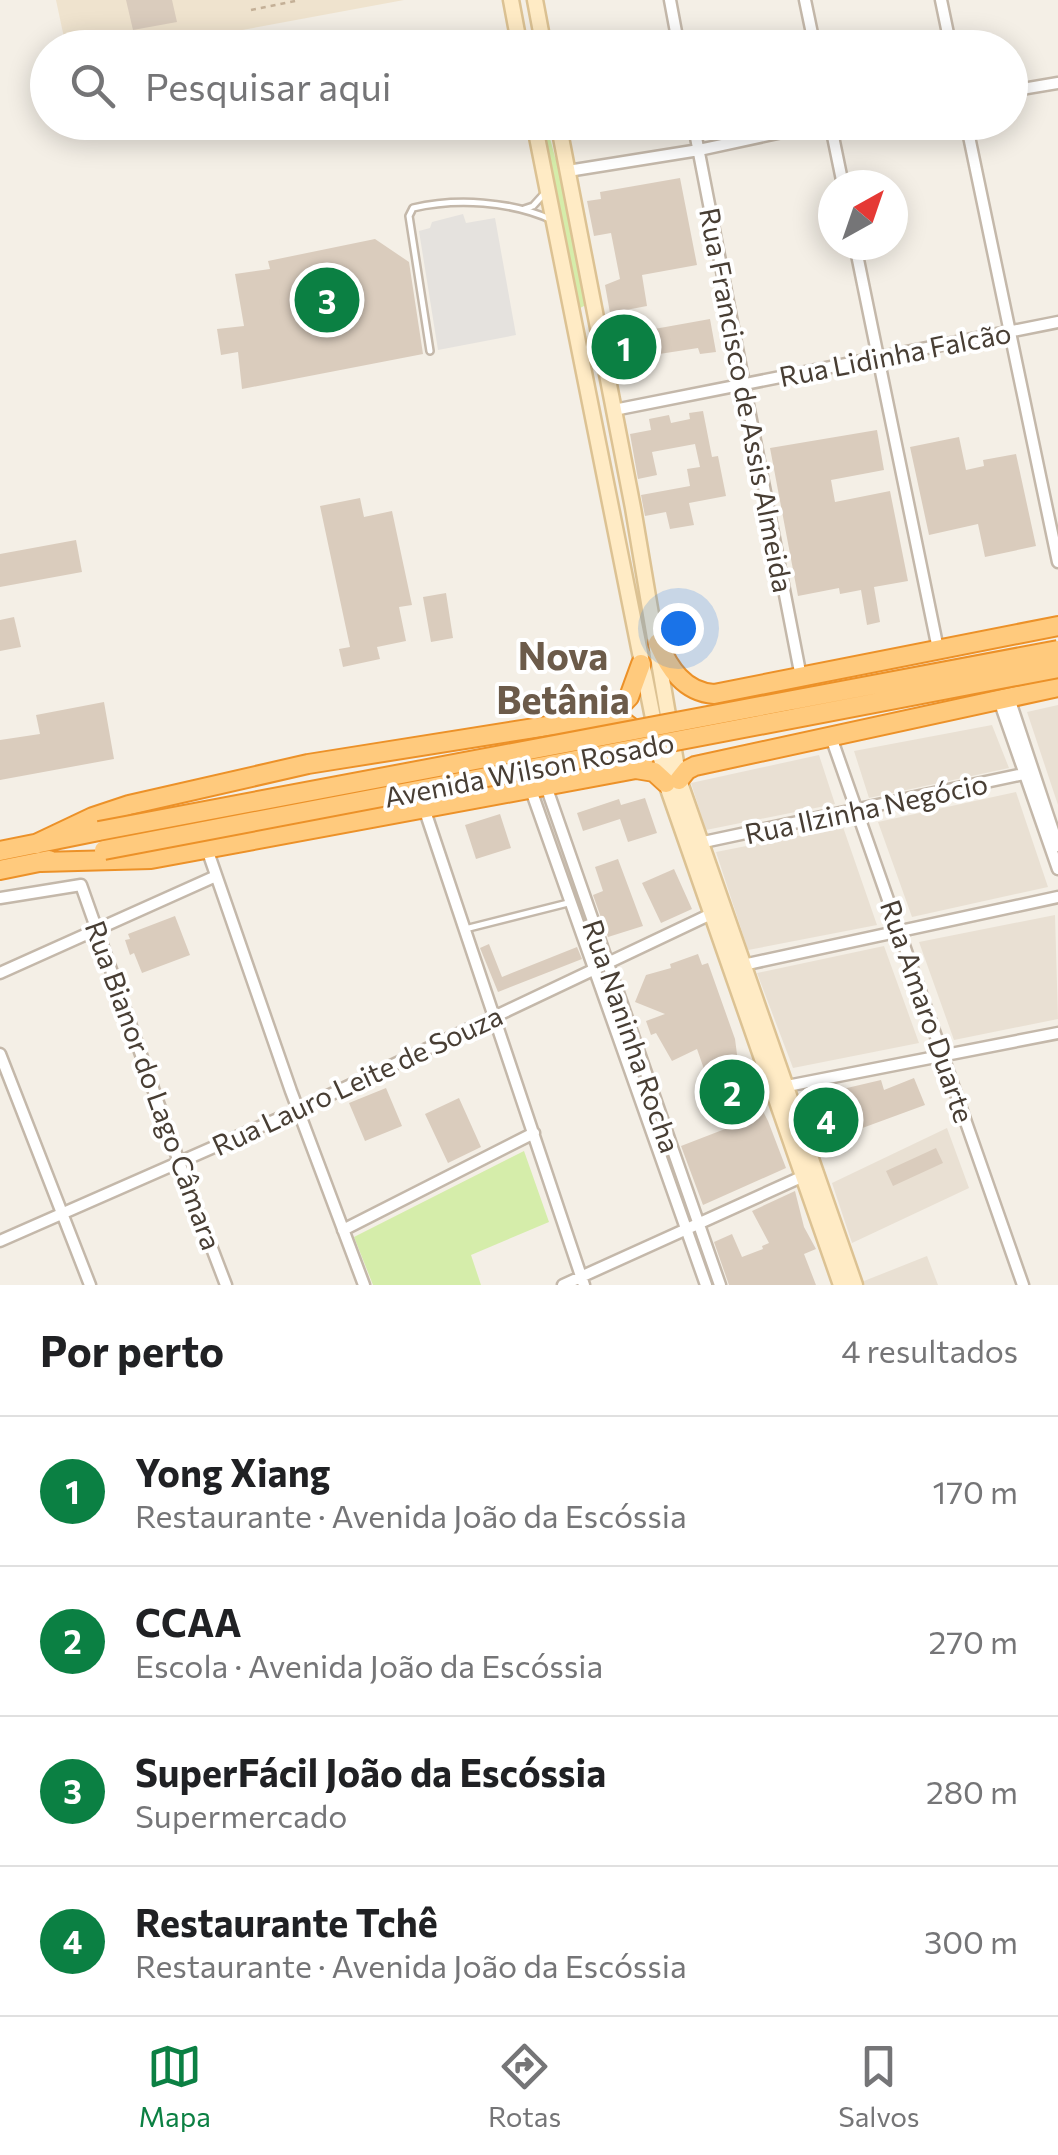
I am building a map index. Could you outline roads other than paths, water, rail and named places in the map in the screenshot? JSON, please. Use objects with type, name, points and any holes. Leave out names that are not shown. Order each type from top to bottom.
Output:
[{"type":"highway","points":[[658,643],[669,668],[687,685],[704,693],[736,690],[1058,626]]},
{"type":"highway","name":"Avenida Wilson Rosado","points":[[0,870],[99,830],[1058,650]]},
{"type":"highway","points":[[608,718],[629,697],[641,664]]},
{"type":"highway","name":"Avenida Wilson Rosado","points":[[3,849],[38,853],[104,850],[1058,668]]},
{"type":"highway","points":[[38,853],[152,859],[636,769],[654,772],[673,782],[695,766],[1058,687]]},
{"type":"highway","points":[[736,690],[709,701],[702,710],[702,721],[709,750],[746,756]]},
{"type":"highway","points":[[38,853],[94,817],[129,805],[308,764],[608,718],[627,722],[637,732],[643,762],[636,769]]},
{"type":"main road","points":[[511,0],[517,30]]},
{"type":"main road","points":[[535,0],[541,30]]},
{"type":"main road","points":[[538,140],[641,664],[673,782],[711,914],[854,1285]]},
{"type":"main road","points":[[554,140],[564,154]]},
{"type":"main road","points":[[561,140],[658,643],[673,782],[787,1086],[841,1285]]},
{"type":"main road","points":[[575,318],[590,320],[608,374]]},
{"type":"main road","points":[[598,440],[610,464],[619,509],[624,512],[633,508]]},
{"type":"street","points":[[670,0],[676,30]]},
{"type":"street","points":[[804,0],[810,30]]},
{"type":"street","points":[[941,0],[947,30]]},
{"type":"street","points":[[1028,88],[1058,83]]},
{"type":"street","name":"Rua Francisco de Assis Almeida","points":[[696,140],[802,677]]},
{"type":"street","points":[[568,171],[745,140]]},
{"type":"street","points":[[834,140],[840,170]]},
{"type":"street","points":[[970,140],[1058,562]]},
{"type":"street","points":[[858,260],[938,649]]},
{"type":"street","name":"Rua Lidinha Falcão","points":[[614,410],[1058,322]]},
{"type":"street","points":[[1004,699],[1058,846]]},
{"type":"street","name":"Rua Amaro Duarte","points":[[831,737],[1024,1285]]},
{"type":"street","points":[[1030,773],[1058,869]]},
{"type":"street","name":"Rua Ilzinha Negócio","points":[[699,843],[1030,773]]},
{"type":"street","name":"Rua Naninha Rocha","points":[[538,788],[571,902],[601,966],[706,1285]]},
{"type":"street","name":"Rua Naninha Rocha","points":[[538,788],[720,1285]]},
{"type":"street","points":[[425,811],[583,1281]]},
{"type":"street","points":[[207,849],[364,1285]]},
{"type":"street","points":[[0,972],[216,876]]},
{"type":"street","name":"Rua Bianor do Lago Câmara","points":[[0,898],[81,885],[178,1162],[226,1285]]},
{"type":"street","points":[[743,965],[1058,896]]},
{"type":"street","name":"Rua Lauro Leite de Souza","points":[[0,1240],[298,1110],[711,914]]},
{"type":"street","points":[[787,1086],[1058,1033]]},
{"type":"street","points":[[0,1054],[90,1285]]},
{"type":"street","points":[[343,1230],[534,1133]]},
{"type":"street","points":[[562,1285],[583,1281],[810,1173]]},
{"type":"lane","points":[[522,210],[533,206],[548,190]]},
{"type":"lane","points":[[430,351],[411,211],[415,207],[466,202],[522,210],[556,222]]},
{"type":"lane","points":[[466,929],[571,902]]},
{"type":"place","name":"SuperFácil João da Escóssia","points":[[327,300]]},
{"type":"place","name":"Yong Xiang","points":[[624,347]]},
{"type":"place","name":"CCAA","points":[[732,1092]]},
{"type":"place","name":"Restaurante Tchê","points":[[826,1120]]},
{"type":"district","name":"Nova Betânia","points":[[563,676]]}]
